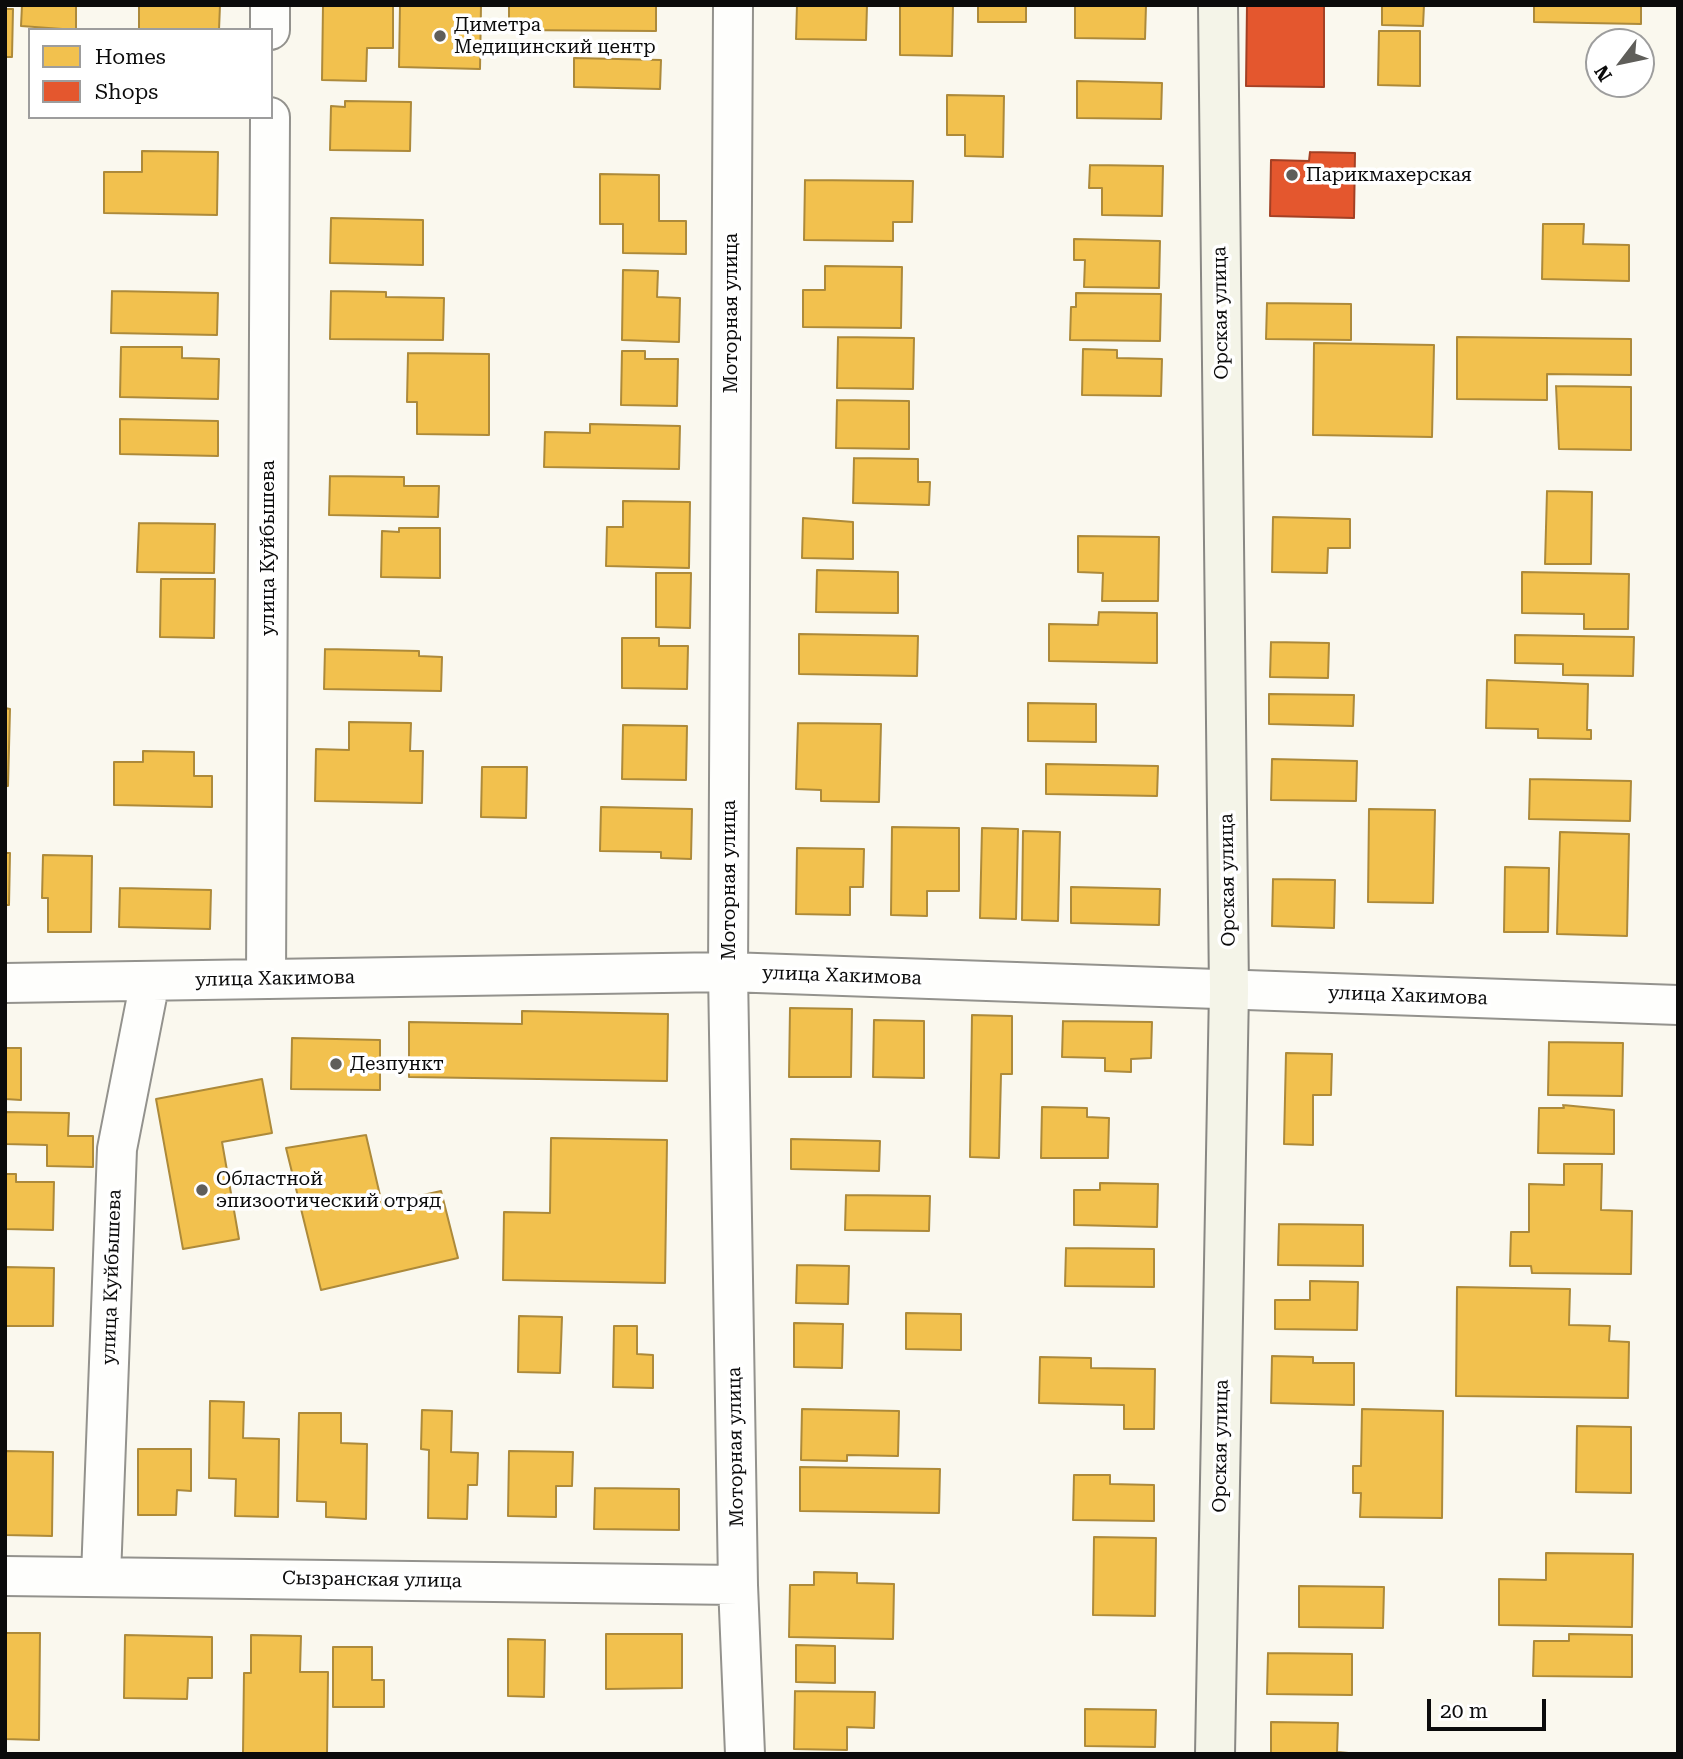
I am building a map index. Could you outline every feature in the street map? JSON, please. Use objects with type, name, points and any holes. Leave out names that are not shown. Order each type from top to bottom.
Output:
[{"type":"main road","name":"Орская улица","points":[[1215,1754],[1229,990],[1217,5]]},
{"type":"street","points":[[270,5],[270,28]]},
{"type":"street","name":"Моторная улица","points":[[733,5],[728,972],[738,1585],[745,1754]]},
{"type":"street","name":"улица Куйбышева","points":[[266,979],[270,119]]},
{"type":"street","name":"улица Хакимова","points":[[5,983],[728,972],[1678,1005]]},
{"type":"street","name":"улица Куйбышева","points":[[101,1576],[117,1149],[150,981]]},
{"type":"street","name":"Сызранская улица","points":[[5,1576],[738,1585]]},
{"type":"building: Homes","points":[[22,5],[76,5],[76,28],[21,26]]},
{"type":"building: Homes","points":[[139,5],[220,5],[219,28],[139,28]]},
{"type":"building: Homes","points":[[323,5],[393,5],[393,48],[367,48],[366,81],[322,80]]},
{"type":"building: Homes","name":"Диметра Медицинский центр","points":[[400,5],[481,5],[480,69],[399,67]]},
{"type":"building: Homes","points":[[509,5],[656,5],[656,31],[509,30]]},
{"type":"building: Homes","points":[[797,5],[867,5],[866,40],[796,39]]},
{"type":"building: Homes","points":[[900,5],[953,5],[952,56],[900,55]]},
{"type":"building: Homes","points":[[978,5],[1026,5],[1026,22],[978,22]]},
{"type":"building: Homes","points":[[1075,5],[1146,5],[1145,39],[1075,38]]},
{"type":"building: Homes","points":[[1382,5],[1424,5],[1423,26],[1382,25]]},
{"type":"building: Homes","points":[[1521,5],[1641,5],[1641,24],[1534,22],[1534,6]]},
{"type":"building: Homes","points":[[5,9],[13,9],[12,57],[5,57]]},
{"type":"building: Homes","points":[[1379,31],[1420,31],[1420,86],[1378,85]]},
{"type":"building: Homes","points":[[574,58],[661,60],[660,89],[574,87]]},
{"type":"building: Homes","points":[[1077,81],[1162,83],[1161,119],[1077,118]]},
{"type":"building: Homes","points":[[947,95],[1004,96],[1003,157],[965,156],[965,135],[947,135]]},
{"type":"building: Homes","points":[[345,101],[411,102],[410,151],[330,150],[331,106],[345,107]]},
{"type":"building: Homes","points":[[142,151],[218,152],[217,215],[104,213],[104,172],[142,172]]},
{"type":"building: Homes","points":[[1090,165],[1163,166],[1162,216],[1102,215],[1102,188],[1089,188]]},
{"type":"building: Homes","points":[[600,174],[659,175],[659,221],[686,221],[686,254],[623,253],[623,224],[600,224]]},
{"type":"building: Homes","points":[[805,180],[913,181],[912,222],[893,222],[893,241],[804,240]]},
{"type":"building: Homes","points":[[331,218],[423,220],[423,265],[330,263]]},
{"type":"building: Homes","points":[[1543,224],[1584,224],[1583,244],[1629,245],[1629,281],[1542,279]]},
{"type":"building: Homes","points":[[1074,239],[1160,241],[1159,288],[1084,287],[1085,260],[1074,260]]},
{"type":"building: Homes","points":[[825,266],[902,267],[901,328],[803,327],[803,290],[825,290]]},
{"type":"building: Homes","points":[[623,270],[658,271],[657,297],[680,298],[679,342],[622,340]]},
{"type":"building: Homes","points":[[112,291],[218,293],[217,335],[111,333]]},
{"type":"building: Homes","points":[[331,291],[386,292],[386,297],[444,298],[443,340],[330,339]]},
{"type":"building: Homes","points":[[1076,293],[1161,294],[1160,341],[1070,340],[1071,307],[1076,307]]},
{"type":"building: Homes","points":[[1267,303],[1351,304],[1351,340],[1266,339]]},
{"type":"building: Homes","points":[[838,337],[914,338],[913,389],[837,388]]},
{"type":"building: Homes","points":[[1457,337],[1631,339],[1631,375],[1547,374],[1547,400],[1457,399]]},
{"type":"building: Homes","points":[[1314,343],[1434,345],[1432,437],[1313,435]]},
{"type":"building: Homes","points":[[121,347],[182,347],[182,358],[219,359],[218,399],[120,397]]},
{"type":"building: Homes","points":[[1083,349],[1117,350],[1117,358],[1162,359],[1161,396],[1082,395]]},
{"type":"building: Homes","points":[[622,351],[645,351],[645,359],[678,359],[677,406],[621,405]]},
{"type":"building: Homes","points":[[408,353],[489,354],[489,435],[417,434],[417,402],[407,402]]},
{"type":"building: Homes","points":[[1556,386],[1631,387],[1631,450],[1559,449]]},
{"type":"building: Homes","points":[[837,400],[909,401],[909,449],[836,448]]},
{"type":"building: Homes","points":[[120,419],[218,421],[218,456],[120,454]]},
{"type":"building: Homes","points":[[590,424],[680,426],[679,469],[544,467],[545,432],[590,433]]},
{"type":"building: Homes","points":[[854,458],[918,459],[918,482],[930,482],[929,505],[853,503]]},
{"type":"building: Homes","points":[[330,476],[404,477],[404,486],[439,486],[438,517],[329,515]]},
{"type":"building: Homes","points":[[1547,491],[1592,492],[1591,564],[1545,564]]},
{"type":"building: Homes","points":[[623,501],[690,502],[689,568],[606,566],[607,527],[623,527]]},
{"type":"building: Homes","points":[[1273,517],[1350,519],[1350,548],[1328,548],[1327,573],[1272,572]]},
{"type":"building: Homes","points":[[803,518],[853,522],[853,559],[802,558]]},
{"type":"building: Homes","points":[[139,523],[215,524],[214,573],[137,572]]},
{"type":"building: Homes","points":[[399,528],[440,528],[440,578],[381,577],[382,531],[399,532]]},
{"type":"building: Homes","points":[[1078,536],[1159,537],[1158,601],[1102,601],[1103,573],[1078,572]]},
{"type":"building: Homes","points":[[817,570],[898,572],[898,613],[816,612]]},
{"type":"building: Homes","points":[[1522,572],[1629,574],[1628,629],[1584,629],[1584,614],[1522,613]]},
{"type":"building: Homes","points":[[656,573],[691,573],[690,628],[656,627]]},
{"type":"building: Homes","points":[[161,579],[215,579],[214,638],[160,637]]},
{"type":"building: Homes","points":[[1099,612],[1157,613],[1157,663],[1049,661],[1049,624],[1098,625]]},
{"type":"building: Homes","points":[[799,634],[918,636],[917,676],[799,674]]},
{"type":"building: Homes","points":[[1515,635],[1634,637],[1633,676],[1563,675],[1563,664],[1515,663]]},
{"type":"building: Homes","points":[[622,638],[659,638],[659,646],[688,646],[687,689],[622,688]]},
{"type":"building: Homes","points":[[1271,642],[1329,643],[1328,678],[1270,677]]},
{"type":"building: Homes","points":[[325,649],[419,651],[419,656],[442,657],[441,691],[324,689]]},
{"type":"building: Homes","points":[[1487,680],[1588,684],[1587,730],[1591,730],[1591,739],[1538,738],[1538,729],[1486,728]]},
{"type":"building: Homes","points":[[1269,694],[1354,695],[1353,726],[1269,724]]},
{"type":"building: Homes","points":[[1028,703],[1096,704],[1096,742],[1028,741]]},
{"type":"building: Homes","points":[[5,708],[10,709],[8,786],[5,786]]},
{"type":"building: Homes","points":[[349,722],[411,723],[410,751],[423,751],[422,803],[315,801],[316,749],[349,750]]},
{"type":"building: Homes","points":[[798,723],[881,724],[879,802],[821,801],[821,790],[796,789]]},
{"type":"building: Homes","points":[[623,725],[687,726],[686,780],[622,779]]},
{"type":"building: Homes","points":[[143,751],[194,752],[194,776],[212,776],[212,807],[114,805],[114,762],[143,762]]},
{"type":"building: Homes","points":[[1272,759],[1357,761],[1356,801],[1271,800]]},
{"type":"building: Homes","points":[[1046,764],[1158,766],[1157,796],[1046,794]]},
{"type":"building: Homes","points":[[482,767],[527,767],[526,818],[481,817]]},
{"type":"building: Homes","points":[[1530,779],[1631,781],[1630,821],[1529,819]]},
{"type":"building: Homes","points":[[601,807],[692,809],[691,859],[661,858],[661,852],[600,851]]},
{"type":"building: Homes","points":[[1369,809],[1435,810],[1433,903],[1368,902]]},
{"type":"building: Homes","points":[[892,827],[959,828],[959,891],[927,891],[927,916],[891,915]]},
{"type":"building: Homes","points":[[982,828],[1018,829],[1016,919],[980,918]]},
{"type":"building: Homes","points":[[1023,831],[1060,832],[1058,921],[1022,920]]},
{"type":"building: Homes","points":[[1560,832],[1629,834],[1627,936],[1557,934]]},
{"type":"building: Homes","points":[[797,848],[864,849],[863,887],[850,887],[850,915],[796,914]]},
{"type":"building: Homes","points":[[5,853],[10,853],[9,905],[5,905]]},
{"type":"building: Homes","points":[[43,855],[92,856],[91,932],[48,932],[48,898],[42,898]]},
{"type":"building: Homes","points":[[1505,867],[1549,868],[1548,932],[1504,932]]},
{"type":"building: Homes","points":[[1273,879],[1335,880],[1334,928],[1272,926]]},
{"type":"building: Homes","points":[[1071,887],[1160,889],[1159,925],[1071,923]]},
{"type":"building: Homes","points":[[120,888],[211,890],[210,929],[119,927]]},
{"type":"building: Homes","points":[[790,1008],[852,1009],[851,1077],[789,1077]]},
{"type":"building: Homes","points":[[522,1011],[668,1014],[667,1081],[409,1077],[409,1022],[522,1024]]},
{"type":"building: Homes","points":[[972,1015],[1012,1016],[1012,1074],[1001,1074],[999,1158],[970,1157]]},
{"type":"building: Homes","points":[[874,1020],[924,1021],[924,1078],[873,1077]]},
{"type":"building: Homes","points":[[1063,1021],[1152,1022],[1151,1058],[1131,1059],[1131,1072],[1105,1071],[1105,1058],[1062,1057]]},
{"type":"building: Homes","name":"Дезпункт","points":[[292,1038],[380,1040],[380,1090],[291,1089]]},
{"type":"building: Homes","points":[[1549,1042],[1623,1043],[1622,1096],[1548,1095]]},
{"type":"building: Homes","points":[[5,1048],[21,1048],[21,1100],[5,1099]]},
{"type":"building: Homes","points":[[1286,1053],[1332,1054],[1331,1095],[1313,1095],[1313,1145],[1284,1144]]},
{"type":"building: Homes","name":"Областной эпизоотический отряд","points":[[262,1079],[272,1133],[222,1142],[239,1239],[183,1249],[156,1099]]},
{"type":"building: Homes","points":[[1563,1105],[1614,1110],[1614,1154],[1538,1153],[1539,1108],[1564,1108]]},
{"type":"building: Homes","points":[[1042,1107],[1087,1108],[1087,1117],[1109,1118],[1108,1158],[1041,1158]]},
{"type":"building: Homes","points":[[5,1112],[69,1113],[68,1136],[93,1136],[93,1167],[47,1166],[47,1145],[5,1144]]},
{"type":"building: Homes","points":[[366,1135],[382,1204],[441,1191],[458,1258],[321,1290],[286,1148]]},
{"type":"building: Homes","points":[[551,1138],[667,1140],[665,1283],[503,1280],[504,1212],[550,1213]]},
{"type":"building: Homes","points":[[791,1139],[880,1141],[879,1171],[791,1169]]},
{"type":"building: Homes","points":[[1564,1164],[1602,1164],[1601,1210],[1632,1211],[1631,1274],[1532,1273],[1531,1266],[1510,1266],[1511,1232],[1529,1232],[1529,1184],[1564,1185]]},
{"type":"building: Homes","points":[[5,1174],[16,1174],[16,1182],[54,1182],[53,1230],[5,1229]]},
{"type":"building: Homes","points":[[1100,1183],[1158,1184],[1157,1227],[1074,1225],[1074,1190],[1100,1190]]},
{"type":"building: Homes","points":[[846,1195],[930,1196],[929,1231],[845,1230]]},
{"type":"building: Homes","points":[[1279,1224],[1363,1225],[1363,1266],[1278,1265]]},
{"type":"building: Homes","points":[[1066,1248],[1154,1249],[1154,1287],[1065,1286]]},
{"type":"building: Homes","points":[[797,1265],[849,1266],[848,1304],[796,1303]]},
{"type":"building: Homes","points":[[5,1267],[54,1268],[53,1326],[5,1326]]},
{"type":"building: Homes","points":[[1310,1281],[1358,1282],[1357,1330],[1275,1329],[1275,1300],[1310,1300]]},
{"type":"building: Homes","points":[[1457,1287],[1570,1289],[1569,1325],[1610,1326],[1609,1341],[1629,1342],[1628,1398],[1456,1396]]},
{"type":"building: Homes","points":[[906,1313],[961,1314],[961,1350],[906,1349]]},
{"type":"building: Homes","points":[[519,1316],[562,1317],[560,1373],[518,1372]]},
{"type":"building: Homes","points":[[794,1323],[843,1324],[842,1368],[794,1367]]},
{"type":"building: Homes","points":[[614,1326],[637,1326],[637,1354],[653,1355],[653,1388],[613,1387]]},
{"type":"building: Homes","points":[[1272,1356],[1313,1357],[1313,1363],[1354,1363],[1354,1405],[1271,1403]]},
{"type":"building: Homes","points":[[1040,1357],[1091,1358],[1091,1368],[1155,1369],[1154,1429],[1124,1429],[1124,1405],[1039,1403]]},
{"type":"building: Homes","points":[[210,1401],[244,1402],[243,1438],[279,1439],[278,1517],[235,1516],[236,1479],[209,1478]]},
{"type":"building: Homes","points":[[802,1409],[899,1411],[898,1456],[847,1455],[847,1461],[801,1460]]},
{"type":"building: Homes","points":[[1362,1409],[1443,1411],[1442,1518],[1360,1517],[1361,1493],[1353,1493],[1353,1466],[1361,1466]]},
{"type":"building: Homes","points":[[422,1410],[452,1411],[451,1452],[478,1453],[477,1485],[468,1485],[467,1519],[428,1518],[429,1450],[421,1449]]},
{"type":"building: Homes","points":[[299,1413],[341,1413],[341,1443],[367,1444],[366,1519],[326,1517],[326,1502],[297,1501]]},
{"type":"building: Homes","points":[[1577,1426],[1631,1427],[1631,1493],[1576,1492]]},
{"type":"building: Homes","points":[[138,1449],[191,1449],[191,1491],[177,1490],[176,1515],[138,1515]]},
{"type":"building: Homes","points":[[5,1451],[53,1452],[52,1536],[5,1535]]},
{"type":"building: Homes","points":[[509,1451],[573,1452],[572,1486],[556,1486],[556,1517],[508,1516]]},
{"type":"building: Homes","points":[[800,1467],[940,1469],[939,1513],[800,1511]]},
{"type":"building: Homes","points":[[1074,1475],[1110,1475],[1110,1484],[1154,1485],[1154,1521],[1073,1520]]},
{"type":"building: Homes","points":[[595,1488],[679,1489],[679,1530],[594,1529]]},
{"type":"building: Homes","points":[[1094,1537],[1156,1538],[1155,1616],[1093,1615]]},
{"type":"building: Homes","points":[[1546,1553],[1633,1554],[1632,1627],[1499,1625],[1499,1579],[1546,1580]]},
{"type":"building: Homes","points":[[814,1572],[857,1573],[857,1583],[894,1584],[893,1639],[789,1637],[790,1585],[814,1585]]},
{"type":"building: Homes","points":[[1299,1586],[1384,1587],[1383,1628],[1299,1627]]},
{"type":"building: Homes","points":[[5,1633],[40,1633],[39,1740],[5,1739]]},
{"type":"building: Homes","points":[[606,1634],[682,1634],[682,1688],[606,1689]]},
{"type":"building: Homes","points":[[1569,1634],[1632,1635],[1632,1677],[1533,1676],[1534,1641],[1569,1641]]},
{"type":"building: Homes","points":[[125,1635],[212,1637],[212,1678],[188,1678],[187,1699],[124,1698]]},
{"type":"building: Homes","points":[[251,1635],[301,1636],[300,1672],[328,1672],[327,1754],[243,1753],[244,1673],[251,1673]]},
{"type":"building: Homes","points":[[508,1639],[545,1640],[544,1697],[508,1696]]},
{"type":"building: Homes","points":[[796,1645],[835,1646],[835,1683],[796,1682]]},
{"type":"building: Homes","points":[[333,1647],[372,1647],[372,1680],[384,1680],[384,1707],[333,1707]]},
{"type":"building: Homes","points":[[1268,1653],[1352,1654],[1352,1695],[1267,1694]]},
{"type":"building: Homes","points":[[795,1691],[875,1692],[874,1728],[847,1727],[847,1750],[794,1749]]},
{"type":"building: Homes","points":[[1085,1709],[1156,1710],[1155,1747],[1085,1746]]},
{"type":"building: Homes","points":[[1271,1722],[1338,1723],[1337,1752],[1360,1754],[1271,1754]]},
{"type":"building: Shops","points":[[1247,5],[1324,5],[1324,87],[1246,86]]},
{"type":"building: Shops","points":[[1310,152],[1355,153],[1354,218],[1270,216],[1271,160],[1309,161]]},
{"type":"place","name":"Диметра Медицинский центр","points":[[440,36]]},
{"type":"place","name":"Парикмахерская","points":[[1292,175]]},
{"type":"place","name":"Дезпункт","points":[[336,1064]]},
{"type":"place","name":"Областной эпизоотический отряд","points":[[202,1190]]}]
